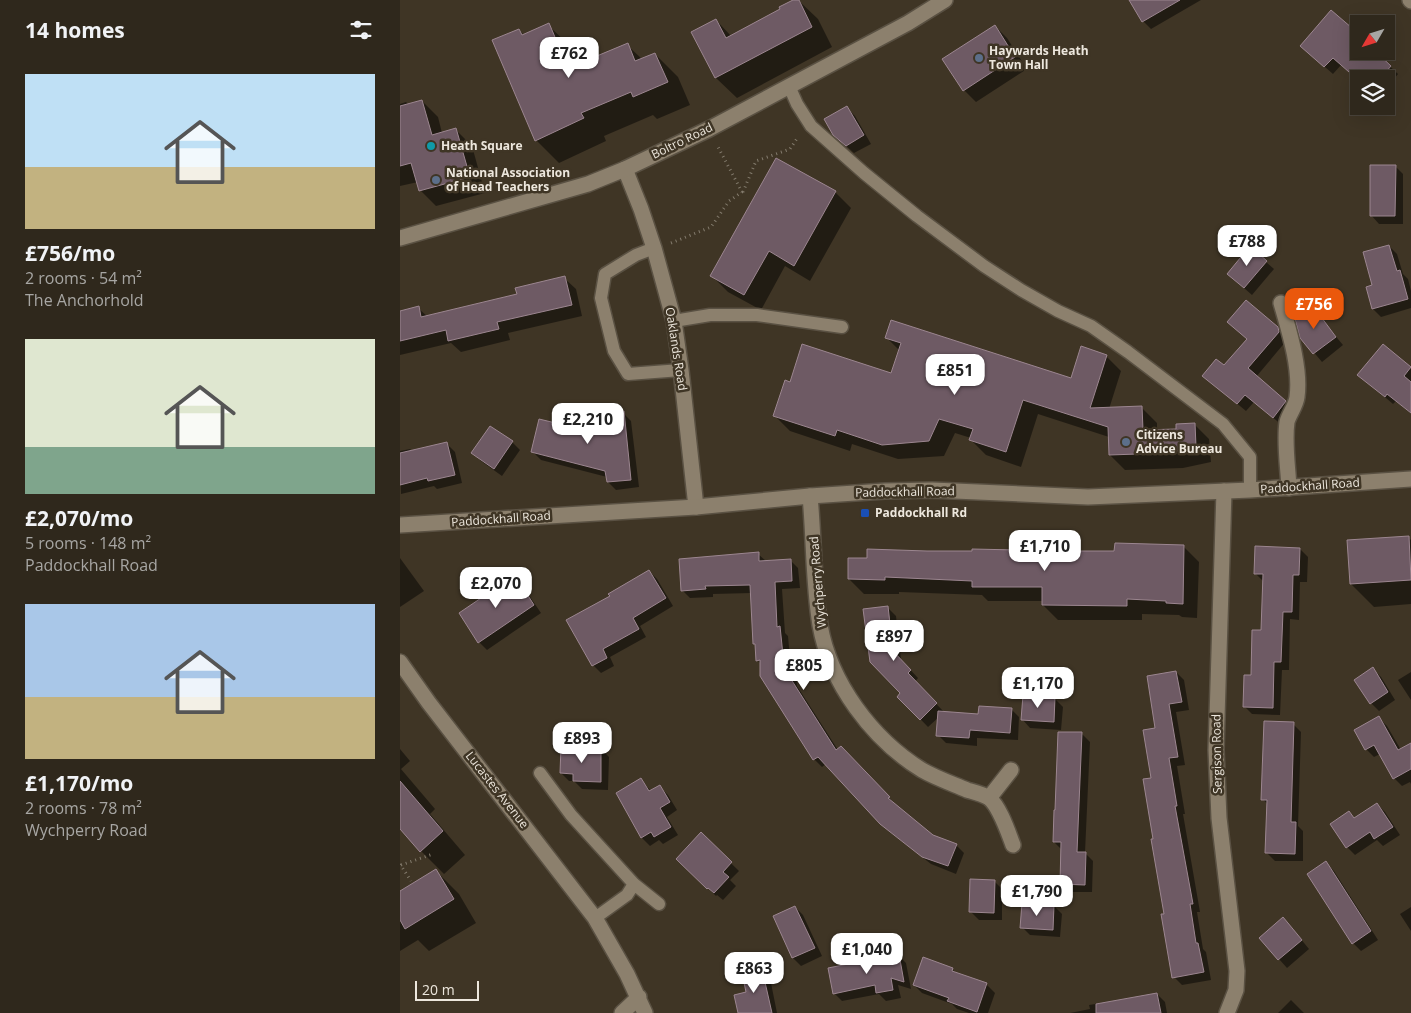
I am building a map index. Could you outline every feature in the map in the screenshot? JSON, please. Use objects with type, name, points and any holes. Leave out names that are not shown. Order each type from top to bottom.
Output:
[{"type":"street","name":"Boltro Road","points":[[400,238],[588,184],[625,169],[709,129],[908,22],[945,0]]},
{"type":"street","name":"Oaklands Road","points":[[625,169],[654,248],[674,321],[696,507]]},
{"type":"street","points":[[1281,303],[1292,343],[1297,377],[1297,398],[1287,422],[1289,488]]},
{"type":"street","name":"Paddockhall Road","points":[[400,525],[696,507],[885,491],[932,490],[1088,497],[1224,492],[1411,479]]},
{"type":"street","name":"Sergison Road","points":[[1224,492],[1216,750],[1219,818],[1237,971],[1236,990],[1227,1013]]},
{"type":"street","name":"Wychperry Road","points":[[810,496],[820,626],[837,678],[876,732],[900,753],[923,770],[989,798]]},
{"type":"street","name":"Lucastes Avenue","points":[[400,662],[429,703],[595,918],[639,997],[645,1013]]},
{"type":"street","points":[[1011,770],[989,798],[1004,820],[1013,845]]},
{"type":"street","points":[[622,1013],[639,997]]},
{"type":"lane","points":[[789,86],[808,122],[904,205],[984,266],[1021,290],[1058,311],[1091,326],[1223,424],[1250,457],[1250,490]]},
{"type":"lane","points":[[654,248],[605,274],[601,298],[614,351],[628,374],[681,370]]},
{"type":"lane","points":[[674,321],[710,315],[757,315],[842,327]]},
{"type":"lane","points":[[540,773],[571,814],[634,884],[659,904]]},
{"type":"lane","points":[[595,918],[627,895],[634,884]]},
{"type":"path","points":[[671,243],[711,227],[729,201],[742,192],[756,161],[790,149],[808,122]]},
{"type":"path","points":[[709,129],[742,192]]},
{"type":"path","points":[[411,881],[400,864],[432,854]]},
{"type":"building","points":[[793,0],[799,0],[812,27],[715,78],[691,32],[716,19],[726,38]]},
{"type":"building","points":[[1129,0],[1180,0],[1142,22]]},
{"type":"building","points":[[1331,10],[1350,26],[1350,60],[1385,60],[1391,66],[1388,70],[1350,70],[1350,73],[1333,58],[1324,67],[1300,46]]},
{"type":"building","points":[[549,23],[568,68],[628,43],[635,61],[655,53],[668,82],[633,97],[631,92],[581,113],[584,118],[535,141],[492,40],[519,29],[522,35]]},
{"type":"building","name":"Haywards Heath Town Hall","points":[[995,25],[1015,57],[963,91],[942,59]]},
{"type":"building","name":"Heath Square","points":[[422,100],[432,135],[456,128],[470,177],[419,191],[411,163],[400,166],[400,106]]},
{"type":"building","points":[[847,106],[864,135],[846,146],[833,135],[824,119]]},
{"type":"building","points":[[776,158],[836,191],[794,266],[769,251],[744,295],[710,276]]},
{"type":"building","points":[[1370,165],[1396,165],[1395,216],[1370,216]]},
{"type":"building","points":[[1389,245],[1397,271],[1400,270],[1408,299],[1372,309],[1366,287],[1372,285],[1363,252]]},
{"type":"building","points":[[1250,246],[1267,261],[1244,288],[1227,274]]},
{"type":"building","points":[[565,276],[572,305],[497,322],[499,329],[448,341],[446,330],[400,341],[400,311],[419,306],[421,317],[517,294],[515,288]]},
{"type":"building","points":[[1246,300],[1278,327],[1279,332],[1248,368],[1286,401],[1273,418],[1245,395],[1237,404],[1202,376],[1216,359],[1224,365],[1247,339],[1227,322]]},
{"type":"building","points":[[1313,306],[1336,337],[1313,354],[1300,338],[1295,319]]},
{"type":"building","points":[[891,320],[1071,378],[1081,346],[1107,355],[1090,408],[1142,406],[1143,430],[1176,429],[1176,424],[1195,423],[1196,447],[1167,453],[1109,455],[1108,427],[1023,400],[1006,452],[969,440],[973,429],[939,419],[929,441],[882,445],[837,430],[835,436],[773,416],[785,380],[790,382],[802,344],[891,373],[901,343],[885,338]]},
{"type":"building","points":[[1383,344],[1411,367],[1404,376],[1411,382],[1411,413],[1387,394],[1385,397],[1357,375]]},
{"type":"building","points":[[624,411],[631,480],[607,482],[605,471],[531,452],[539,419],[601,434],[599,414]]},
{"type":"building","points":[[490,426],[513,441],[494,469],[471,453]]},
{"type":"building","points":[[447,442],[455,475],[428,481],[427,478],[400,485],[400,453]]},
{"type":"building","points":[[1409,536],[1411,580],[1350,584],[1347,540]]},
{"type":"building","points":[[1115,543],[1184,545],[1183,604],[1127,599],[1127,606],[1042,605],[1042,587],[972,587],[972,581],[885,577],[885,580],[848,579],[848,558],[867,558],[867,549],[927,551],[972,551],[972,549],[1114,551]]},
{"type":"building","points":[[1255,546],[1300,548],[1299,575],[1293,575],[1292,612],[1283,612],[1281,662],[1274,662],[1273,708],[1243,707],[1244,675],[1251,675],[1252,630],[1261,630],[1263,574],[1254,574]]},
{"type":"building","points":[[759,552],[759,561],[791,559],[792,581],[775,582],[777,627],[780,626],[784,665],[789,665],[789,676],[836,750],[841,746],[890,797],[888,798],[933,835],[957,844],[948,866],[922,857],[880,824],[818,757],[813,760],[760,676],[760,660],[756,661],[755,644],[753,644],[750,585],[705,586],[706,589],[681,591],[679,559]]},
{"type":"building","points":[[649,570],[666,598],[633,618],[639,629],[603,649],[607,658],[592,666],[566,620],[610,596],[608,594]]},
{"type":"building","points":[[515,575],[534,605],[478,643],[459,613]]},
{"type":"building","points":[[888,606],[893,651],[911,670],[908,673],[937,703],[920,720],[897,697],[900,693],[870,662],[863,609]]},
{"type":"building","points":[[1373,667],[1388,692],[1370,704],[1354,680]]},
{"type":"building","points":[[1176,671],[1182,702],[1169,704],[1178,757],[1169,758],[1177,806],[1175,806],[1193,904],[1190,904],[1196,943],[1198,943],[1204,972],[1172,978],[1161,914],[1164,914],[1143,779],[1151,778],[1143,730],[1155,728],[1147,676]]},
{"type":"building","points":[[1023,695],[1055,697],[1054,722],[1021,720]]},
{"type":"building","points":[[979,706],[1012,708],[1010,733],[970,730],[969,738],[936,736],[938,711],[978,714]]},
{"type":"building","points":[[1379,716],[1398,750],[1411,743],[1411,769],[1393,779],[1374,745],[1365,750],[1354,730]]},
{"type":"building","points":[[1264,721],[1294,722],[1291,822],[1296,822],[1295,854],[1265,853],[1267,800],[1261,800]]},
{"type":"building","points":[[1058,732],[1082,732],[1077,852],[1086,852],[1085,885],[1060,884],[1061,842],[1053,842]]},
{"type":"building","points":[[561,747],[601,748],[601,782],[573,781],[573,774],[560,773]]},
{"type":"building","points":[[641,778],[649,791],[660,785],[670,802],[660,808],[671,827],[654,837],[651,832],[641,838],[616,793]]},
{"type":"building","points":[[400,781],[443,831],[420,852],[400,829]]},
{"type":"building","points":[[1377,803],[1393,827],[1374,839],[1370,832],[1346,848],[1330,824],[1349,811],[1354,818]]},
{"type":"building","points":[[701,832],[732,862],[723,872],[729,877],[714,893],[707,889],[676,859]]},
{"type":"building","points":[[1326,861],[1371,931],[1352,944],[1307,874]]},
{"type":"building","points":[[436,869],[454,899],[405,929],[400,920],[400,891]]},
{"type":"building","points":[[970,879],[995,880],[994,913],[969,912]]},
{"type":"building","points":[[1022,903],[1054,905],[1053,930],[1020,928]]},
{"type":"building","points":[[795,906],[815,948],[792,958],[773,916]]},
{"type":"building","points":[[1283,917],[1302,940],[1278,960],[1259,938]]},
{"type":"building","points":[[899,954],[904,982],[891,978],[893,990],[876,993],[875,985],[833,994],[828,968]]},
{"type":"building","points":[[923,957],[953,968],[952,971],[987,983],[977,1012],[947,1001],[949,998],[913,985]]},
{"type":"building","points":[[762,969],[772,1013],[738,1013],[734,995],[746,992],[742,973]]},
{"type":"building","points":[[1157,993],[1161,1013],[1096,1013],[1096,1004]]},
{"type":"place","name":"Haywards Heath Town Hall","points":[[979,58]]},
{"type":"place","name":"Heath Square","points":[[431,146]]},
{"type":"place","name":"National Association of Head Teachers","points":[[436,180]]},
{"type":"place","name":"Citizens Advice Bureau","points":[[1126,442]]},
{"type":"place","name":"Paddockhall Rd","points":[[865,513]]}]
